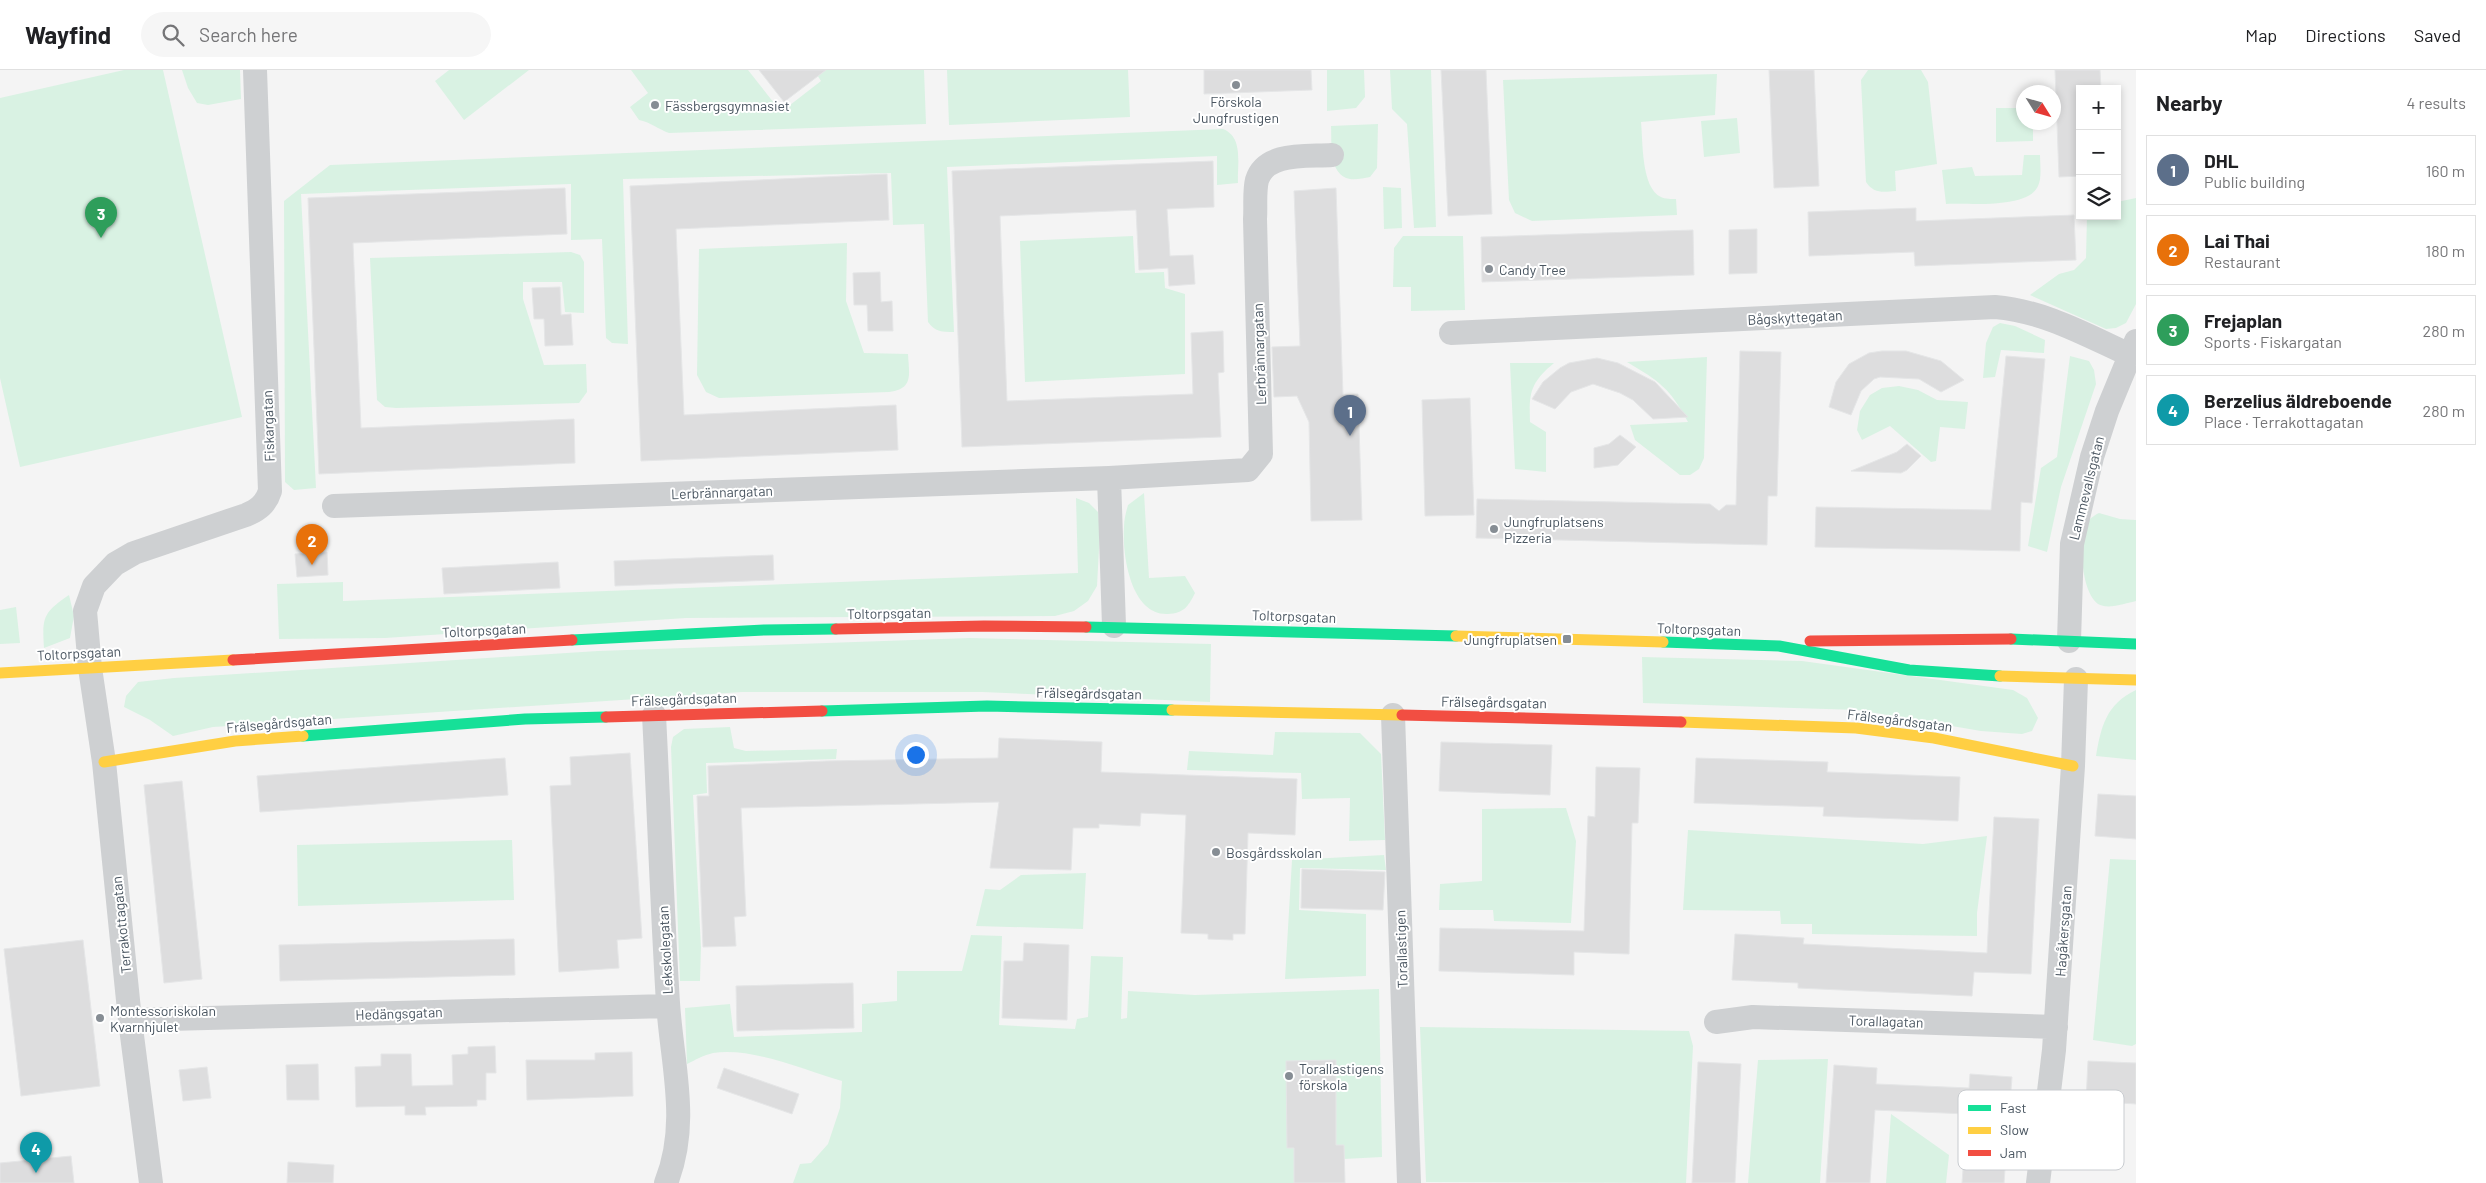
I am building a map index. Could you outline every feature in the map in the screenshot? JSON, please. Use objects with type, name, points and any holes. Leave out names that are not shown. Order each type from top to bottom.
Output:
[{"type":"street","name":"Fiskargatan","points":[[90,668],[84,611],[94,586],[103,576],[116,564],[134,554],[257,510],[268,498],[270,491],[255,70]]},
{"type":"street","name":"Lerbrännargatan","points":[[334,506],[1109,478],[1248,470],[1261,454],[1255,219],[1257,182],[1268,163],[1278,159],[1332,155]]},
{"type":"street","name":"Bågskyttegatan","points":[[1451,333],[1995,307],[2021,310],[2048,318],[2133,348]]},
{"type":"street","name":"Lammevallsgatan","points":[[2069,641],[2072,544],[2092,457],[2107,411],[2133,348]]},
{"type":"street","points":[[1109,478],[1114,626]]},
{"type":"street","name":"Toltorpsgatan","points":[[0,672],[754,631],[984,626],[1114,626],[1779,646],[1909,670],[2076,679],[2136,680]]},
{"type":"street","name":"Toltorpsgatan","points":[[1779,646],[1816,640],[2069,641],[2136,644]]},
{"type":"street","name":"Terrakottagatan","points":[[90,668],[104,762],[130,1020],[151,1183]]},
{"type":"street","name":"Hagåkersgatan","points":[[2049,1090],[2056,1027],[2073,766],[2076,679]]},
{"type":"street","name":"Frälsegårdsgatan","points":[[104,762],[235,741],[525,719],[987,706],[1665,721],[1856,728],[1943,739],[2073,766]]},
{"type":"street","name":"Lekskolegatan","points":[[654,715],[668,1006],[678,1088],[680,1126],[666,1183]]},
{"type":"street","name":"Torallastigen","points":[[1393,715],[1409,1183]]},
{"type":"street","name":"Hedängsgatan","points":[[130,1020],[668,1006]]},
{"type":"street","name":"Torallagatan","points":[[1716,1022],[1763,1017],[2056,1027]]},
{"type":"street","name":"Hagåkersgatan","points":[[2038,1183],[2040,1170]]},
{"type":"green space","points":[[124,70],[163,70],[242,417],[20,467],[0,378],[0,98]]},
{"type":"green space","points":[[182,70],[240,70],[241,99],[208,105],[197,103],[188,88]]},
{"type":"green space","points":[[449,70],[529,70],[464,120],[435,81]]},
{"type":"green space","points":[[631,70],[748,70],[781,112],[821,81],[814,70],[924,70],[926,124],[669,133],[639,120],[630,107],[648,93]]},
{"type":"green space","points":[[947,70],[1128,70],[1130,117],[949,125]]},
{"type":"green space","points":[[1327,70],[1364,70],[1365,97],[1356,108],[1327,111]]},
{"type":"green space","points":[[1390,70],[1431,70],[1436,227],[1414,228],[1407,124],[1392,109]]},
{"type":"green space","points":[[1868,70],[1921,70],[1928,82],[1937,164],[1895,171],[1896,191],[1883,192],[1872,189],[1866,182],[1861,80]]},
{"type":"green space","points":[[1717,74],[1715,115],[1641,122],[1646,174],[1654,192],[1666,199],[1676,199],[1677,215],[1532,221],[1515,213],[1509,200],[1503,80]]},
{"type":"green space","points":[[1996,108],[2016,108],[2016,130],[2033,130],[2033,141],[1996,142]]},
{"type":"green space","points":[[1737,118],[1740,153],[1704,157],[1701,121]]},
{"type":"green space","points":[[1378,124],[1377,168],[1370,177],[1350,179],[1343,176],[1338,171],[1333,157],[1331,126]]},
{"type":"green space","points":[[1223,129],[1230,133],[1237,145],[1238,183],[1217,185],[1217,156],[947,167],[954,332],[939,331],[928,322],[924,224],[893,225],[891,173],[623,179],[628,344],[612,343],[606,338],[602,239],[571,240],[571,184],[301,194],[316,488],[294,490],[285,482],[284,201],[330,165]]},
{"type":"green space","points":[[2024,155],[2040,155],[2040,179],[2038,186],[2032,193],[2010,202],[1946,204],[1942,170],[1972,167],[1975,176],[2022,175]]},
{"type":"green space","points":[[1383,187],[1401,188],[1402,228],[1384,229]]},
{"type":"green space","points":[[2136,198],[2136,304],[2126,323],[2116,328],[2106,329],[2030,295],[2059,274],[2074,270],[2086,258],[2087,220],[2121,220],[2121,201]]},
{"type":"green space","points":[[1133,236],[1135,273],[1164,272],[1165,288],[1185,294],[1185,374],[1025,382],[1020,241]]},
{"type":"green space","points":[[1403,236],[1463,236],[1465,310],[1411,311],[1411,287],[1393,287],[1394,248]]},
{"type":"green space","points":[[847,243],[846,301],[864,353],[908,354],[909,374],[903,388],[889,392],[719,398],[706,392],[697,375],[699,249]]},
{"type":"green space","points":[[571,252],[580,255],[584,262],[584,313],[565,312],[562,282],[523,282],[523,299],[544,365],[586,364],[587,392],[579,403],[396,408],[385,407],[377,400],[370,258]]},
{"type":"green space","points":[[2000,323],[2015,326],[2045,340],[2044,353],[2001,350],[1995,377],[1983,378],[1986,343],[1993,327]]},
{"type":"green space","points":[[2070,356],[2089,361],[2094,370],[2096,384],[2061,487],[2047,552],[2028,546],[2041,468],[2057,457]]},
{"type":"green space","points":[[1707,357],[1704,458],[1699,469],[1690,475],[1680,475],[1635,440],[1630,425],[1688,422],[1682,410],[1663,386],[1627,362]]},
{"type":"green space","points":[[1510,363],[1554,363],[1536,383],[1530,403],[1530,422],[1546,432],[1546,472],[1515,469]]},
{"type":"green space","points":[[1899,386],[1918,390],[1937,400],[1968,402],[1965,429],[1940,427],[1936,461],[1931,462],[1890,426],[1862,440],[1857,430],[1860,411],[1870,395],[1882,388]]},
{"type":"green space","points":[[1144,493],[1149,578],[1185,576],[1195,593],[1188,606],[1182,611],[1168,614],[1155,612],[1145,605],[1137,595],[1131,582],[1125,553],[1124,524],[1128,505]]},
{"type":"green space","points":[[1076,498],[1089,503],[1098,512],[1100,530],[1097,586],[1088,601],[1074,611],[1055,616],[686,618],[385,638],[279,639],[277,584],[343,582],[343,601],[1078,573]]},
{"type":"green space","points":[[2099,513],[2120,519],[2136,520],[2136,601],[2117,606],[2102,606],[2092,598],[2088,589],[2082,553],[2084,531],[2087,523]]},
{"type":"green space","points":[[69,595],[74,616],[70,638],[44,648],[43,629],[46,617],[54,607]]},
{"type":"green space","points":[[16,607],[20,643],[0,644],[0,610]]},
{"type":"green space","points":[[970,638],[1211,644],[1210,702],[982,692],[742,692],[213,727],[173,736],[150,720],[124,707],[126,696],[138,682],[174,678],[598,651]]},
{"type":"green space","points":[[1642,657],[1802,661],[2013,690],[2027,698],[2038,718],[2032,731],[2022,734],[1981,731],[1858,710],[1643,703]]},
{"type":"green space","points":[[2136,690],[2136,760],[2096,756],[2100,735],[2111,709]]},
{"type":"green space","points":[[730,727],[734,748],[746,751],[837,749],[836,759],[706,763],[707,793],[693,795],[701,947],[700,981],[680,981],[671,747],[673,737],[684,729]]},
{"type":"green space","points":[[1275,732],[1360,733],[1381,754],[1385,840],[1349,841],[1350,798],[1302,799],[1301,773],[1187,770],[1189,751],[1273,755]]},
{"type":"green space","points":[[1566,808],[1576,841],[1571,923],[1494,921],[1493,910],[1439,910],[1440,884],[1482,881],[1482,809]]},
{"type":"green space","points":[[1688,830],[1923,844],[1987,836],[1977,913],[1977,936],[1812,934],[1812,924],[1781,924],[1780,911],[1683,910]]},
{"type":"green space","points":[[512,840],[514,900],[298,906],[297,845]]},
{"type":"green space","points":[[1384,855],[1386,870],[1300,868],[1299,910],[1366,914],[1366,976],[1285,979],[1292,860]]},
{"type":"green space","points":[[2110,859],[2136,860],[2136,1044],[2132,1046],[2093,1040]]},
{"type":"green space","points":[[1086,873],[1083,929],[976,926],[985,889],[1000,890],[1021,875]]},
{"type":"green space","points":[[971,935],[1002,936],[999,1025],[1075,1029],[1077,1019],[1088,1017],[1091,956],[1123,957],[1121,1019],[1127,1018],[1128,991],[1195,995],[1379,989],[1382,1157],[1344,1159],[1345,1183],[793,1183],[800,1164],[811,1163],[828,1144],[840,1108],[842,1081],[761,1056],[745,1053],[713,1053],[687,1064],[685,1008],[730,1004],[734,1037],[862,1032],[862,1004],[897,1001],[897,971],[962,971]]},
{"type":"green space","points":[[1420,1027],[1689,1031],[1693,1046],[1686,1183],[1426,1182]]},
{"type":"green space","points":[[1828,1059],[1820,1183],[1748,1183],[1758,1060]]},
{"type":"green space","points":[[1891,1114],[1949,1155],[1946,1183],[1886,1183]]},
{"type":"building","points":[[759,70],[826,70],[784,102]]},
{"type":"building","points":[[1204,70],[1311,70],[1312,90],[1204,94]]},
{"type":"building","points":[[1441,70],[1486,70],[1492,214],[1448,216]]},
{"type":"building","points":[[1769,70],[1814,70],[1819,186],[1774,188]]},
{"type":"building","points":[[2055,70],[2100,70],[2101,85],[2076,85],[2076,176],[2059,177],[2057,130],[2061,130],[2061,85],[2056,85]]},
{"type":"building","points":[[1213,161],[1214,207],[1167,209],[1170,256],[1193,255],[1195,284],[1169,286],[1168,268],[1139,270],[1136,210],[1000,216],[1007,401],[1193,394],[1191,333],[1223,331],[1224,372],[1218,373],[1221,437],[962,447],[952,171]]},
{"type":"building","points":[[887,174],[889,220],[676,229],[684,415],[896,405],[898,450],[641,461],[630,186]]},
{"type":"building","points":[[565,188],[567,234],[353,243],[361,428],[574,419],[575,463],[319,474],[308,198]]},
{"type":"building","points":[[1336,188],[1343,395],[1358,394],[1362,520],[1311,521],[1309,422],[1297,396],[1274,397],[1272,347],[1300,346],[1294,191]]},
{"type":"building","points":[[1916,208],[1916,221],[2074,215],[2076,260],[1915,266],[1914,252],[1809,256],[1808,212]]},
{"type":"building","points":[[1757,229],[1757,273],[1729,274],[1729,230]]},
{"type":"building","points":[[1693,230],[1694,275],[1482,282],[1481,237]]},
{"type":"building","points":[[880,272],[881,302],[892,301],[893,331],[868,331],[867,305],[854,305],[853,273]]},
{"type":"building","points":[[560,287],[561,315],[571,314],[573,345],[545,346],[544,319],[534,319],[532,288]]},
{"type":"building","points":[[1740,351],[1781,352],[1777,496],[1768,496],[1767,545],[1476,538],[1477,499],[1710,504],[1719,511],[1726,505],[1736,505]]},
{"type":"building","points":[[1906,351],[1941,361],[1964,380],[1941,392],[1919,379],[1880,377],[1874,379],[1861,391],[1851,415],[1829,407],[1836,382],[1849,364],[1869,353]]},
{"type":"building","points":[[2006,356],[2045,359],[2032,503],[2021,502],[2020,551],[1815,547],[1816,507],[1991,510]]},
{"type":"building","points":[[1597,358],[1618,363],[1655,382],[1688,417],[1653,419],[1633,400],[1620,393],[1593,384],[1571,392],[1555,409],[1532,399],[1543,382],[1560,368],[1569,363]]},
{"type":"building","points":[[1470,398],[1474,515],[1425,516],[1422,400]]},
{"type":"building","points":[[1620,435],[1636,447],[1618,465],[1594,468],[1594,448],[1609,444]]},
{"type":"building","points":[[1907,444],[1921,456],[1907,470],[1901,473],[1851,471],[1897,452]]},
{"type":"building","points":[[327,552],[328,575],[297,577],[295,554]]},
{"type":"building","points":[[773,555],[774,580],[615,586],[614,561]]},
{"type":"building","points":[[558,562],[560,588],[444,594],[442,568]]},
{"type":"building","points":[[999,738],[1102,742],[1101,772],[1297,779],[1295,835],[1248,833],[1245,934],[1233,934],[1233,940],[1208,939],[1208,934],[1181,933],[1186,815],[1141,813],[1140,826],[1099,824],[1099,828],[1073,828],[1071,870],[990,868],[999,802],[741,808],[746,916],[734,917],[736,946],[703,947],[697,796],[709,796],[708,766],[826,761],[998,758]]},
{"type":"building","points":[[1441,742],[1552,745],[1550,795],[1439,791]]},
{"type":"building","points":[[630,753],[642,938],[617,940],[619,968],[559,972],[550,786],[571,785],[570,757]]},
{"type":"building","points":[[505,758],[508,795],[260,812],[257,776]]},
{"type":"building","points":[[1696,758],[1828,762],[1827,772],[1960,777],[1958,821],[1823,816],[1824,807],[1694,803]]},
{"type":"building","points":[[1596,767],[1640,768],[1638,823],[1632,823],[1629,954],[1574,952],[1574,975],[1439,971],[1440,928],[1584,931],[1588,816],[1595,817]]},
{"type":"building","points":[[182,781],[202,979],[164,983],[144,785]]},
{"type":"building","points":[[2098,794],[2136,796],[2136,839],[2095,836]]},
{"type":"building","points":[[1994,817],[2039,819],[2031,974],[1974,972],[1972,996],[1798,988],[1798,983],[1732,980],[1735,934],[1804,938],[1803,944],[1987,953]]},
{"type":"building","points":[[1302,869],[1385,872],[1383,910],[1301,908]]},
{"type":"building","points":[[514,939],[515,975],[280,981],[279,945]]},
{"type":"building","points":[[83,940],[100,1086],[21,1096],[4,949]]},
{"type":"building","points":[[1024,943],[1069,945],[1067,1020],[1002,1018],[1004,961],[1023,961]]},
{"type":"building","points":[[853,983],[854,1028],[737,1031],[736,986]]},
{"type":"building","points":[[495,1046],[496,1073],[486,1073],[486,1100],[477,1100],[477,1106],[425,1107],[426,1115],[405,1115],[405,1106],[356,1107],[355,1067],[381,1066],[381,1054],[411,1054],[412,1086],[453,1085],[452,1055],[468,1054],[468,1047]]},
{"type":"building","points":[[632,1052],[633,1096],[527,1100],[526,1060],[595,1060],[595,1053]]},
{"type":"building","points":[[1336,1060],[1336,1145],[1344,1145],[1345,1183],[1294,1183],[1294,1148],[1287,1148],[1286,1061]]},
{"type":"building","points":[[2088,1061],[2136,1063],[2136,1104],[2124,1103],[2124,1090],[2087,1090]]},
{"type":"building","points":[[1698,1062],[1741,1064],[1735,1183],[1692,1183]]},
{"type":"building","points":[[318,1064],[319,1100],[287,1100],[286,1065]]},
{"type":"building","points":[[1834,1065],[1877,1068],[1876,1084],[1969,1088],[1970,1074],[2012,1077],[2011,1090],[1958,1090],[1958,1114],[1875,1110],[1870,1183],[1826,1183]]},
{"type":"building","points":[[207,1067],[211,1098],[183,1101],[179,1070]]},
{"type":"building","points":[[724,1068],[799,1094],[792,1114],[717,1088]]},
{"type":"building","points":[[71,1156],[74,1183],[0,1183],[0,1163]]},
{"type":"building","points":[[288,1162],[334,1165],[333,1183],[287,1183]]},
{"type":"building","points":[[1963,1170],[2005,1170],[2004,1183],[1962,1183]]},
{"type":"traffic: fast","points":[[1086,627],[1456,636]]},
{"type":"traffic: fast","points":[[572,640],[764,630],[836,629]]},
{"type":"traffic: fast","points":[[2011,639],[2136,644]]},
{"type":"traffic: fast","points":[[1663,642],[1779,646],[1909,670],[2000,676]]},
{"type":"traffic: fast","points":[[822,711],[987,706],[1172,710]]},
{"type":"traffic: fast","points":[[303,736],[525,719],[606,717]]},
{"type":"traffic: slow","points":[[1456,636],[1663,642]]},
{"type":"traffic: slow","points":[[0,673],[233,660]]},
{"type":"traffic: slow","points":[[2000,676],[2136,680]]},
{"type":"traffic: slow","points":[[1172,710],[1402,715]]},
{"type":"traffic: slow","points":[[1681,722],[1856,728],[1934,738],[2073,766]]},
{"type":"traffic: slow","points":[[104,762],[235,741],[303,736]]},
{"type":"traffic: jam","points":[[836,629],[984,626],[1086,627]]},
{"type":"traffic: jam","points":[[1810,641],[2011,639]]},
{"type":"traffic: jam","points":[[233,660],[572,640]]},
{"type":"traffic: jam","points":[[606,717],[822,711]]},
{"type":"traffic: jam","points":[[1402,715],[1681,722]]},
{"type":"place","name":"Förskola Jungfrustigen","points":[[1236,85]]},
{"type":"place","name":"Fässbergsgymnasiet","points":[[655,105]]},
{"type":"place","name":"Frejaplan","points":[[101,238]]},
{"type":"place","name":"Candy Tree","points":[[1489,269]]},
{"type":"place","name":"DHL","points":[[1350,436]]},
{"type":"place","name":"Jungfruplatsens Pizzeria","points":[[1494,529]]},
{"type":"place","name":"Lai Thai","points":[[312,565]]},
{"type":"place","name":"Jungfruplatsen","points":[[1567,639]]},
{"type":"place","name":"Bosgårdsskolan","points":[[1216,852]]},
{"type":"place","name":"Montessoriskolan Kvarnhjulet","points":[[100,1018]]},
{"type":"place","name":"Torallastigens förskola","points":[[1289,1076]]},
{"type":"place","name":"Berzelius äldreboende","points":[[36,1173]]}]
